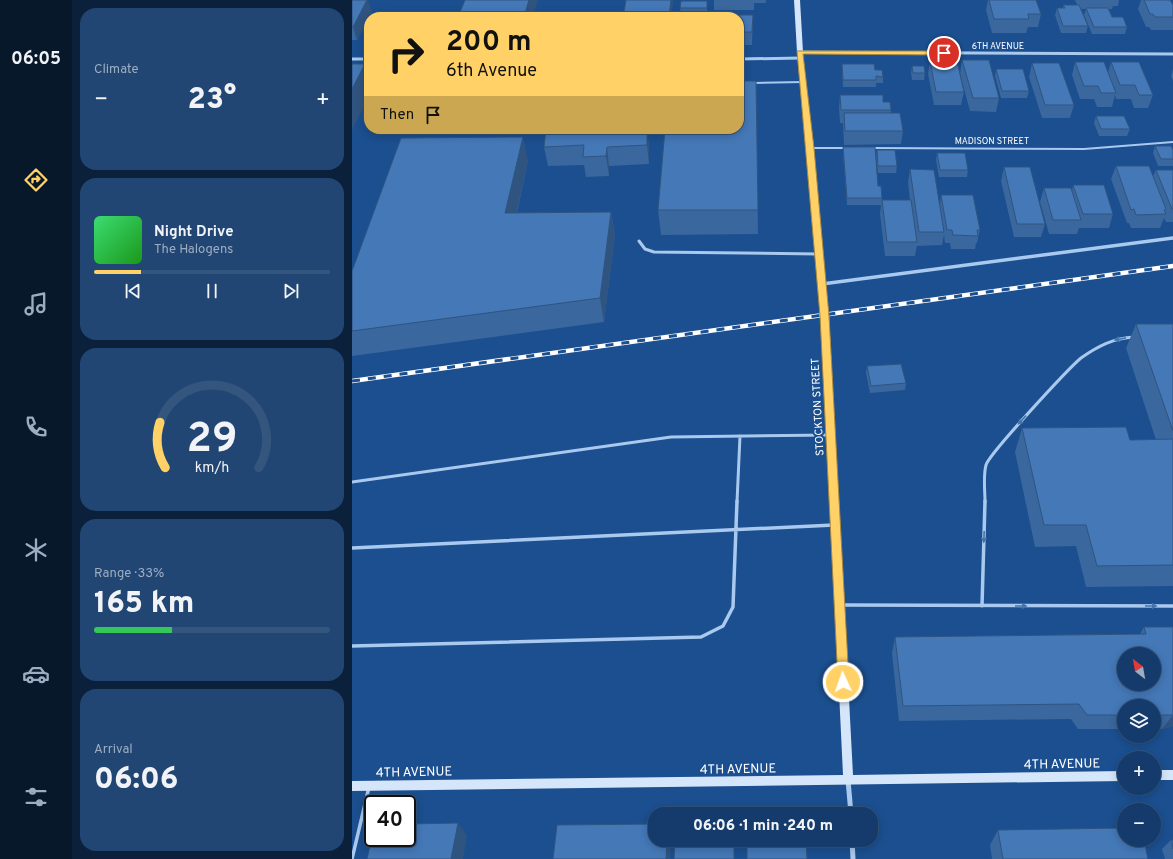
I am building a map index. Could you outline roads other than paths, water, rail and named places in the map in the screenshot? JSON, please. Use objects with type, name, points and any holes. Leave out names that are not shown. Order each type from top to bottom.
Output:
[{"type":"street","name":"STOCKTON STREET","points":[[797,0],[800,55],[822,284],[850,807]]},
{"type":"street","name":"6TH AVENUE","points":[[744,59],[800,55],[1173,54]]},
{"type":"street","points":[[352,59],[364,59]]},
{"type":"street","points":[[822,284],[1173,238]]},
{"type":"street","points":[[1161,775],[1173,775]]},
{"type":"street","name":"4TH AVENUE","points":[[352,786],[1117,776]]},
{"type":"street","points":[[852,847],[853,859]]},
{"type":"lane","points":[[747,83],[803,82]]},
{"type":"lane","name":"MADISON STREET","points":[[869,148],[1084,149],[1173,142]]},
{"type":"lane","points":[[810,148],[854,148]]},
{"type":"lane","points":[[639,241],[645,249],[654,252],[819,254]]},
{"type":"lane","points":[[982,606],[986,464],[1010,433],[1080,359],[1103,344],[1120,338],[1135,337]]},
{"type":"lane","points":[[352,482],[671,437],[831,435]]},
{"type":"lane","points":[[352,646],[701,637],[723,626],[733,607],[740,436]]},
{"type":"lane","points":[[352,548],[835,525]]},
{"type":"lane","points":[[839,605],[1173,606]]},
{"type":"lane","points":[[352,859],[370,785]]},
{"type":"railway","points":[[352,381],[1173,266]]}]
